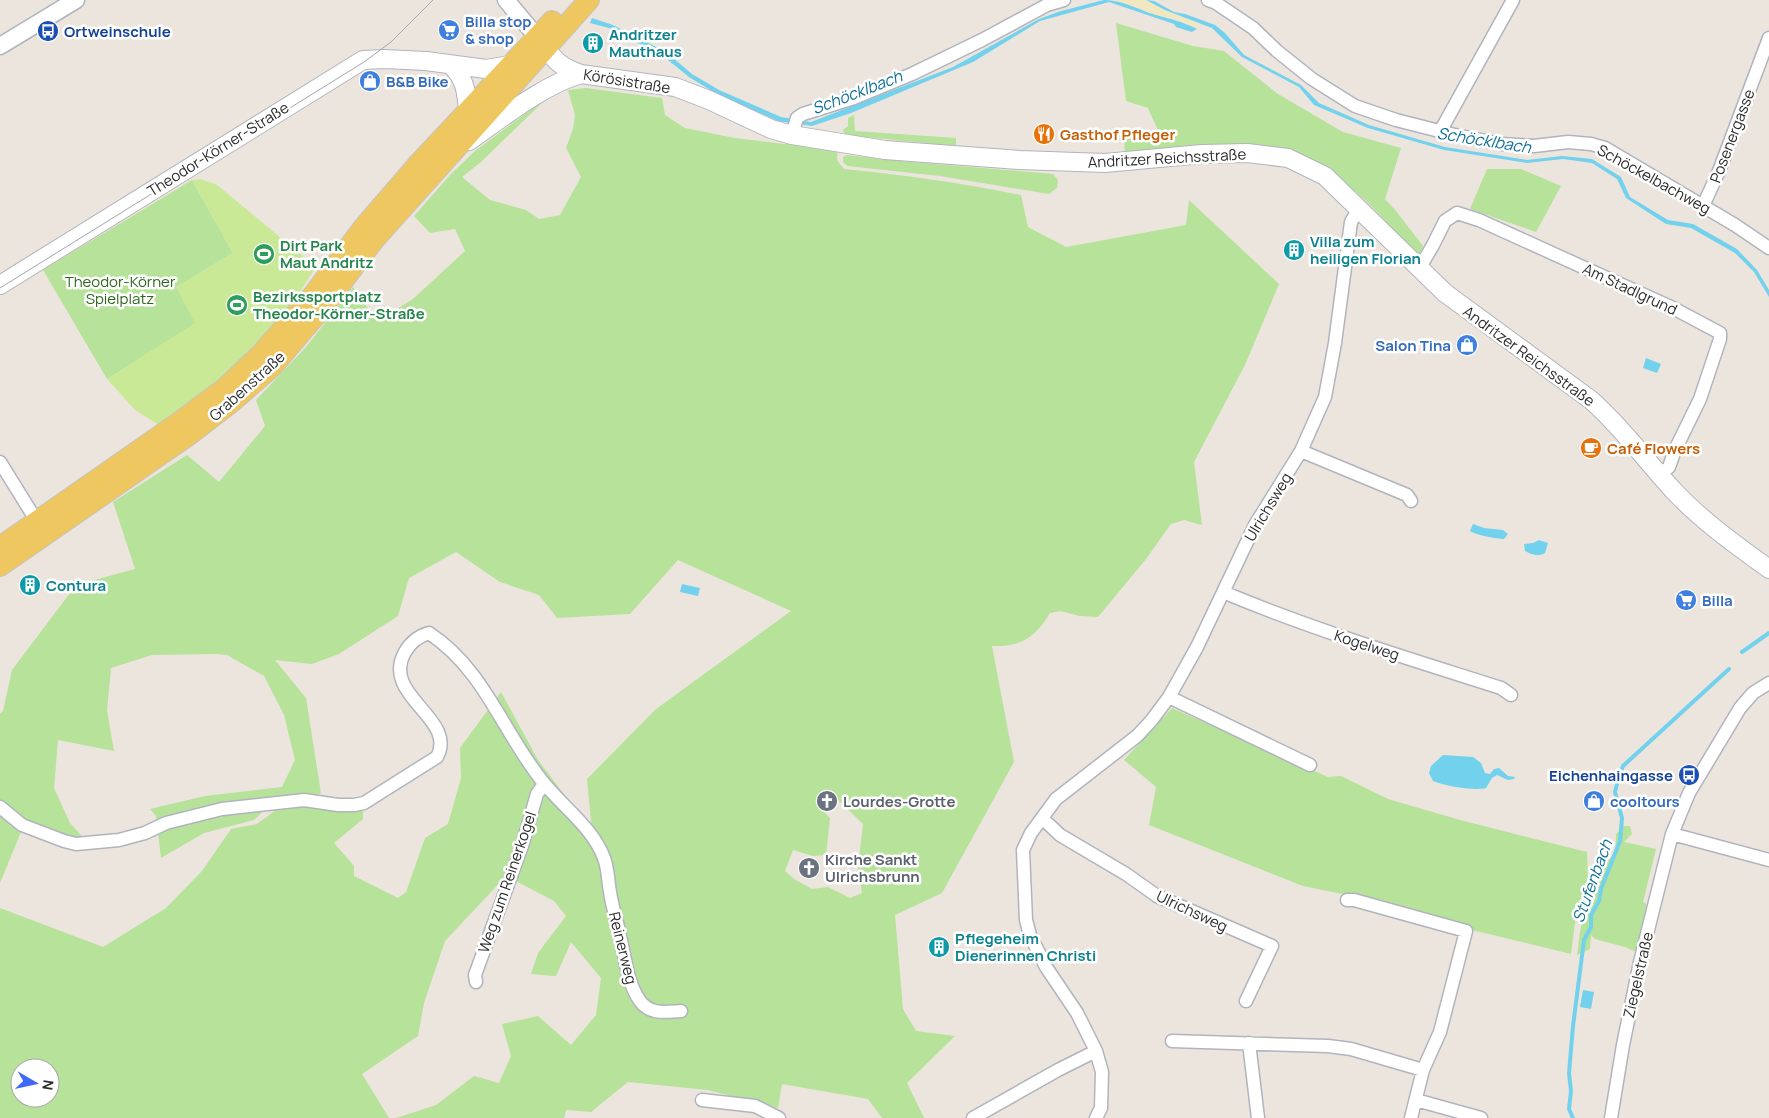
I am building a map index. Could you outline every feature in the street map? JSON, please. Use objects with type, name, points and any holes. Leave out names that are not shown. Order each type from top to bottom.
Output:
[{"type":"main road","name":"Grabenstraße","points":[[0,566],[189,435],[233,401],[273,366],[324,306],[374,240],[452,153],[542,42],[571,0]]},
{"type":"main road","name":"Grabenstraße","points":[[0,547],[178,423],[225,388],[253,362],[313,295],[381,206],[468,109],[510,65],[542,42],[589,0]]},
{"type":"main road","name":"Körösistraße","points":[[542,42],[557,63],[566,70],[581,74],[675,88],[700,96],[745,117]]},
{"type":"main road","name":"Theodor-Körner-Straße","points":[[0,285],[363,60],[386,59],[486,69],[510,65]]},
{"type":"main road","points":[[457,65],[466,87],[468,109]]},
{"type":"main road","points":[[452,153],[540,93],[564,79],[581,74]]},
{"type":"main road","name":"Andritzer Reichsstraße","points":[[745,117],[795,127],[885,150],[1039,161],[1105,163],[1202,154],[1248,153],[1269,155],[1295,161],[1325,176],[1419,269],[1467,310],[1591,400],[1618,427],[1687,505],[1712,527],[1769,568]]},
{"type":"street","points":[[0,46],[76,0]]},
{"type":"street","name":"Körösistraße","points":[[506,0],[542,42]]},
{"type":"street","points":[[795,127],[805,112],[854,98],[912,74],[1048,5],[1064,0]]},
{"type":"street","name":"Schöckelbachweg","points":[[1208,0],[1216,3],[1253,28],[1277,51],[1312,79],[1355,106],[1396,120],[1502,144],[1534,146],[1568,142],[1591,144],[1605,148],[1735,225],[1769,248]]},
{"type":"street","points":[[1441,130],[1513,0]]},
{"type":"street","name":"Posenergasse","points":[[1703,206],[1722,164],[1769,38]]},
{"type":"street","name":"Ulrichsweg","points":[[1096,1118],[1100,1108],[1103,1088],[1102,1072],[1096,1051],[1077,1013],[1046,967],[1027,926],[1023,850],[1031,833],[1056,799],[1137,736],[1169,697],[1197,647],[1255,525],[1301,451],[1325,397],[1335,343],[1352,222],[1358,210]]},
{"type":"street","name":"Am Stadlgrund","points":[[1419,269],[1431,250],[1445,221],[1457,213],[1479,220],[1634,290],[1720,333],[1720,339],[1700,398],[1675,450],[1669,468],[1659,475]]},
{"type":"street","points":[[1301,451],[1407,495],[1411,501]]},
{"type":"street","points":[[0,462],[31,512]]},
{"type":"street","name":"Kogelweg","points":[[1223,592],[1333,634],[1501,688],[1511,695]]},
{"type":"street","points":[[0,807],[22,826],[76,844],[119,840],[145,833],[166,823],[222,809],[304,800],[338,805],[364,803],[437,757],[442,748],[441,739],[433,724],[402,684],[399,672],[401,658],[407,648],[414,640],[429,633],[472,672],[527,761],[544,784]]},
{"type":"street","name":"Ziegelstraße","points":[[1611,1118],[1627,1024],[1672,834],[1688,793],[1740,708],[1753,693],[1769,683]]},
{"type":"street","points":[[1169,697],[1310,765]]},
{"type":"street","name":"Reinerweg","points":[[544,784],[585,828],[601,849],[606,861],[610,893],[627,968],[635,993],[646,1008],[653,1011],[664,1013],[681,1011]]},
{"type":"street","name":"Weg zum Reinerkogel","points":[[476,982],[475,975],[522,846],[537,794],[544,784]]},
{"type":"street","name":"Ulrichsweg","points":[[1042,818],[1060,836],[1126,874],[1157,896],[1272,946],[1246,1001]]},
{"type":"street","points":[[1672,834],[1769,860]]},
{"type":"street","points":[[1347,900],[1354,900],[1466,932],[1440,1032],[1423,1070],[1411,1118]]},
{"type":"street","points":[[1172,1042],[1328,1046],[1351,1049],[1423,1070]]},
{"type":"street","points":[[1248,1043],[1258,1118]]},
{"type":"street","points":[[972,1118],[1096,1051]]},
{"type":"street","points":[[702,1100],[755,1106],[779,1118]]},
{"type":"street","points":[[1416,1100],[1481,1118]]},
{"type":"green space","points":[[1116,23],[1193,46],[1224,51],[1278,94],[1343,132],[1401,148],[1385,199],[1423,246],[1418,257],[1357,192],[1313,161],[1125,157],[1124,139],[1160,135],[1148,108],[1126,101]]},
{"type":"green space","points":[[586,88],[662,98],[665,115],[685,128],[735,138],[784,144],[838,143],[837,160],[844,169],[932,180],[1021,195],[1028,227],[1066,247],[1186,225],[1189,200],[1279,284],[1245,365],[1194,462],[1202,525],[1184,520],[1171,524],[1146,559],[1098,617],[1080,616],[1060,611],[1050,613],[1033,635],[1019,643],[992,646],[1014,762],[942,893],[895,915],[903,1009],[916,1031],[955,1036],[907,1083],[924,1118],[882,1118],[868,1099],[782,1084],[778,1108],[708,1090],[628,1082],[591,1112],[566,1110],[564,1118],[396,1118],[436,1105],[474,1076],[499,1083],[511,1056],[502,1024],[538,1016],[571,1045],[596,1015],[601,978],[571,942],[556,976],[531,974],[538,953],[566,916],[554,901],[506,876],[445,941],[424,1003],[418,1036],[362,1074],[389,1118],[0,1118],[0,908],[103,947],[166,908],[202,871],[231,829],[257,824],[276,810],[301,801],[271,804],[254,820],[204,833],[161,858],[156,816],[150,809],[205,796],[282,787],[295,760],[284,715],[264,676],[227,655],[152,655],[111,668],[107,710],[114,751],[58,740],[54,788],[70,823],[86,841],[23,827],[0,883],[0,714],[3,711],[12,670],[76,585],[135,569],[113,502],[187,455],[219,482],[265,426],[256,400],[306,347],[353,287],[377,321],[413,299],[465,251],[455,229],[430,233],[414,216],[450,175],[475,151],[548,97],[481,162],[462,177],[490,200],[526,210],[539,219],[560,215],[581,177],[566,148],[573,129],[575,115],[568,90]],"holes":[[[456,552],[500,582],[539,595],[557,618],[630,614],[678,560],[791,611],[656,709],[587,779],[592,831],[538,760],[501,692],[460,748],[461,778],[448,824],[425,838],[406,892],[398,898],[354,876],[354,866],[334,843],[363,819],[363,806],[305,800],[321,793],[306,698],[275,660],[312,664],[339,654],[398,616],[409,578]],[[830,797],[838,800],[863,824],[858,868],[862,893],[850,898],[828,887],[812,889],[794,879],[785,871],[793,850],[813,856],[826,855],[830,818],[822,810],[825,799]],[[593,833],[609,852],[608,880]]]},
{"type":"green space","points":[[854,115],[855,131],[956,138],[956,146],[845,135],[843,130],[848,126],[848,118]]},
{"type":"green space","points":[[847,155],[1053,174],[1058,180],[1057,188],[1049,194],[940,176],[847,166],[843,162],[843,157]]},
{"type":"green space","points":[[1487,169],[1521,169],[1561,186],[1536,232],[1470,209]]},
{"type":"green space","name":"Bezirkssportplatz Theodor-Körner-Straße","points":[[200,179],[216,184],[316,267],[286,313],[232,371],[159,425],[135,410],[107,379],[195,323],[176,287],[233,253],[192,180]]},
{"type":"green space","name":"Theodor-Körner Spielplatz","points":[[192,180],[233,253],[176,287],[198,322],[107,379],[43,270]]},
{"type":"green space","points":[[1172,708],[1328,777],[1341,776],[1388,799],[1460,820],[1587,852],[1588,883],[1576,915],[1571,954],[1472,930],[1352,896],[1303,886],[1149,825],[1156,787],[1124,760]]},
{"type":"green space","points":[[1624,826],[1630,826],[1632,834],[1624,842],[1656,849],[1643,902],[1647,904],[1636,952],[1595,939],[1591,935],[1590,949],[1577,955],[1581,927],[1592,904],[1590,901],[1592,894],[1596,893],[1599,889],[1597,885],[1606,862],[1612,857],[1615,850],[1616,834]]},
{"type":"sand","points":[[1114,0],[1147,0],[1165,10],[1199,24],[1197,29],[1177,19],[1154,15]]},
{"type":"water","name":"Schöcklbach","points":[[1104,0],[1124,3],[1197,29],[1192,32],[1109,2],[1040,21],[973,62],[851,113],[812,126],[778,121],[717,94],[689,77],[663,56],[609,28],[590,23],[592,18],[613,25],[666,52],[692,74],[719,90],[781,117],[811,122],[953,67],[1039,19],[1061,11]]},
{"type":"water","name":"Schöcklbach","points":[[1146,0],[1154,1],[1174,12],[1215,25],[1225,33],[1244,55],[1301,85],[1319,103],[1369,125],[1445,147],[1527,160],[1562,156],[1592,159],[1621,177],[1630,197],[1668,220],[1693,224],[1737,249],[1757,270],[1769,290],[1769,297],[1754,272],[1735,253],[1691,228],[1666,224],[1626,198],[1617,179],[1592,163],[1563,159],[1527,163],[1444,150],[1368,128],[1314,105],[1299,87],[1242,57],[1212,28],[1165,10]]},
{"type":"water","points":[[1646,358],[1661,364],[1657,373],[1643,368]]},
{"type":"water","points":[[1473,524],[1484,528],[1503,530],[1508,534],[1504,539],[1492,538],[1470,531]]},
{"type":"water","points":[[1539,540],[1548,543],[1545,553],[1535,555],[1525,551],[1524,544]]},
{"type":"water","points":[[682,584],[700,588],[698,596],[680,592]]},
{"type":"water","points":[[1443,755],[1473,757],[1481,763],[1485,773],[1490,774],[1494,769],[1499,768],[1508,776],[1515,777],[1508,780],[1497,775],[1492,778],[1486,788],[1481,789],[1460,788],[1438,783],[1433,781],[1429,773],[1431,766]]},
{"type":"water","points":[[1583,990],[1594,992],[1591,1009],[1580,1007]]},
{"type":"waterway","name":"Stufenbach","points":[[1742,652],[1769,633]]},
{"type":"waterway","name":"Stufenbach","points":[[1573,1118],[1569,1109],[1571,1091],[1569,1073],[1584,940],[1591,927],[1591,915],[1599,901],[1601,889],[1620,841],[1622,818],[1615,792],[1619,776],[1623,766],[1729,669]]},
{"type":"tram line","points":[[0,288],[364,62],[391,42],[433,0]]},
{"type":"place","name":"Billa stop & shop","points":[[449,30]]},
{"type":"place","name":"Ortweinschule","points":[[48,31]]},
{"type":"place","name":"Andritzer Mauthaus","points":[[593,43]]},
{"type":"place","name":"B&B Bike","points":[[370,81]]},
{"type":"place","name":"Gasthof Pfleger","points":[[1044,134]]},
{"type":"place","name":"Villa zum heiligen Florian","points":[[1294,250]]},
{"type":"place","name":"Dirt Park Maut Andritz","points":[[264,254]]},
{"type":"place","name":"Bezirkssportplatz Theodor-Körner-Straße","points":[[237,305]]},
{"type":"place","name":"Salon Tina","points":[[1467,345]]},
{"type":"place","name":"Café Flowers","points":[[1591,448]]},
{"type":"place","name":"Contura","points":[[30,585]]},
{"type":"place","name":"Billa","points":[[1686,600]]},
{"type":"place","name":"Eichenhaingasse","points":[[1689,775]]},
{"type":"place","name":"Lourdes-Grotte","points":[[827,801]]},
{"type":"place","name":"cooltours","points":[[1594,801]]},
{"type":"place","name":"Kirche Sankt Ulrichsbrunn","points":[[809,868]]},
{"type":"place","name":"Pflegeheim Dienerinnen Christi","points":[[939,947]]}]
